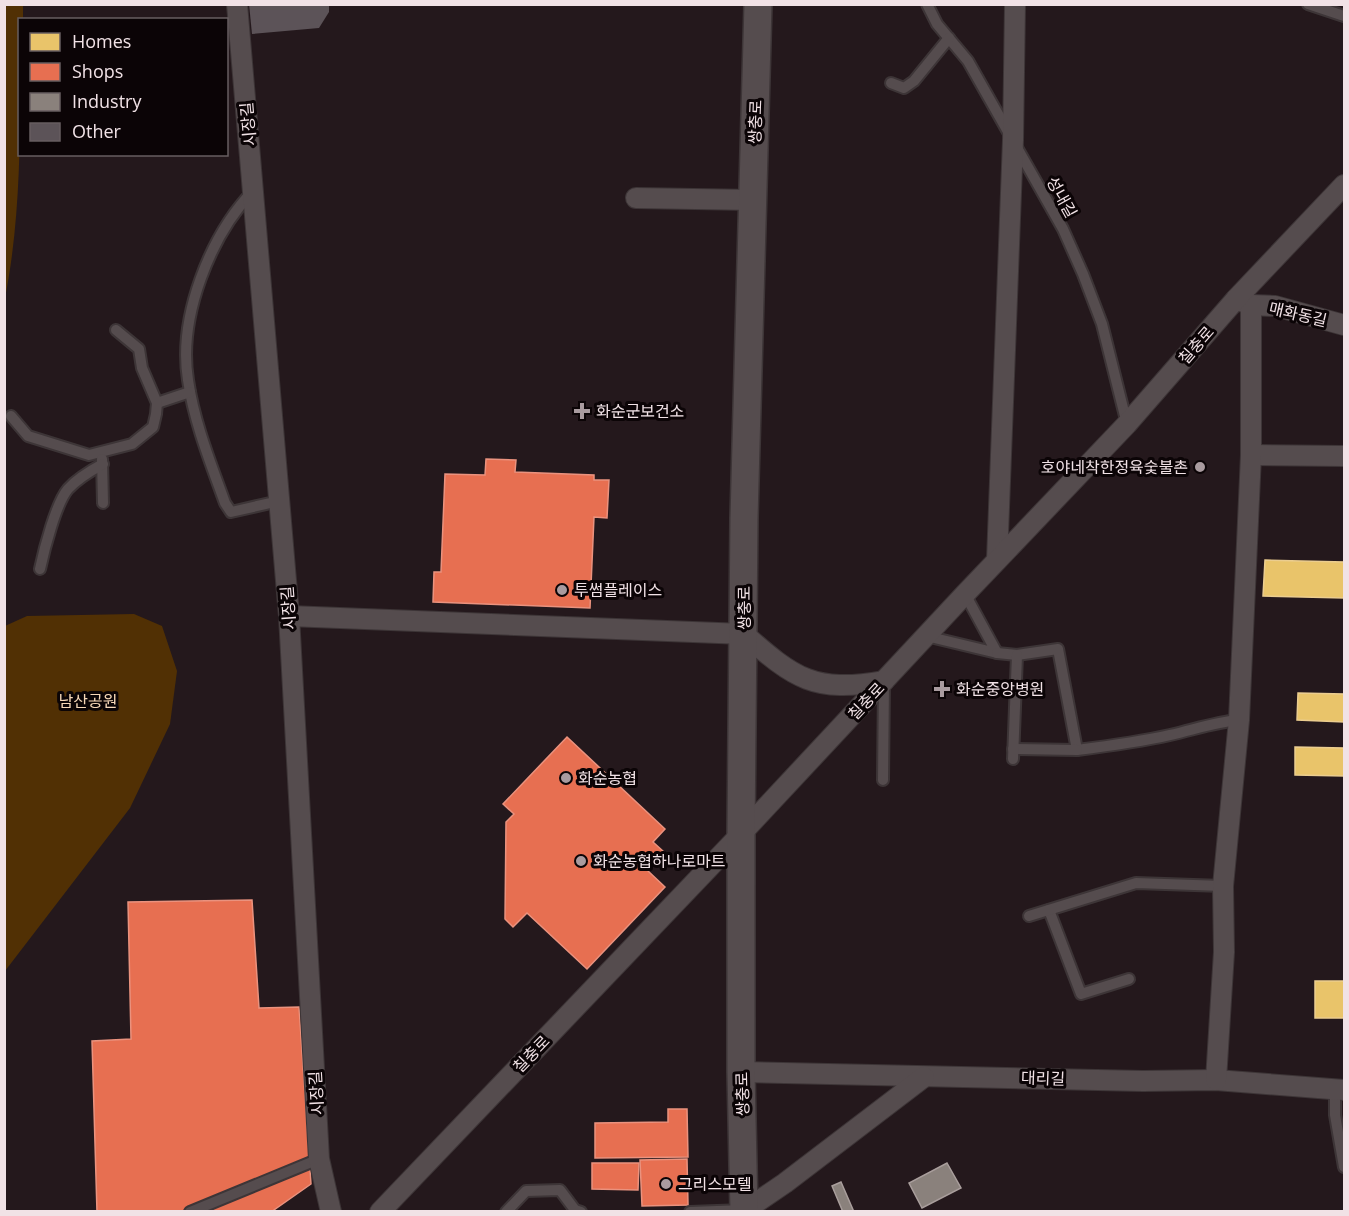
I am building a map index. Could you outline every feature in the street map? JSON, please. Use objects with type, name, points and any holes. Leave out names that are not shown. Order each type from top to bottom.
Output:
[{"type":"main road","name":"쌍충로","points":[[744,1211],[741,1072],[741,834],[744,518],[758,4]]},
{"type":"street","name":"시장길","points":[[237,4],[290,616],[319,1159],[331,1212]]},
{"type":"street","points":[[997,560],[1013,140],[1015,4]]},
{"type":"street","name":"칠충로","points":[[380,1212],[1244,302],[1344,185]]},
{"type":"street","points":[[636,198],[753,200]]},
{"type":"street","points":[[1216,1080],[1224,952],[1223,886],[1239,720],[1251,455],[1244,302]]},
{"type":"street","name":"매화동길","points":[[1244,302],[1275,306],[1344,325]]},
{"type":"street","points":[[1251,455],[1344,456]]},
{"type":"street","points":[[290,616],[744,634],[795,675],[816,682],[856,686],[884,681]]},
{"type":"street","name":"대리길","points":[[741,1072],[1143,1081],[1216,1080],[1340,1090]]},
{"type":"street","points":[[744,1211],[784,1184],[924,1077]]},
{"type":"lane","name":"성내길","points":[[927,4],[937,24],[968,61],[1063,229],[1102,324],[1127,424]]},
{"type":"lane","points":[[1308,4],[1344,16]]},
{"type":"lane","points":[[891,83],[904,88],[914,81],[949,38]]},
{"type":"lane","points":[[253,191],[226,226],[204,267],[191,315],[186,352],[190,392],[225,503],[231,512],[279,501]]},
{"type":"lane","points":[[40,569],[45,547],[66,491],[102,459],[132,444],[146,435],[153,427],[157,403],[142,368],[139,349],[116,330]]},
{"type":"lane","points":[[157,403],[190,392]]},
{"type":"lane","points":[[11,416],[28,436],[36,440],[102,459]]},
{"type":"lane","points":[[102,459],[103,503]]},
{"type":"lane","points":[[965,594],[997,653]]},
{"type":"lane","points":[[926,636],[997,653],[1017,655],[1058,649],[1077,750]]},
{"type":"lane","points":[[1017,655],[1013,754],[1132,744],[1196,730],[1220,722],[1239,720]]},
{"type":"lane","points":[[883,780],[884,681]]},
{"type":"lane","points":[[1029,916],[1136,883],[1223,886]]},
{"type":"lane","points":[[1049,910],[1082,994],[1129,979]]},
{"type":"lane","points":[[1340,1090],[1335,1115],[1344,1167]]},
{"type":"lane","points":[[190,1212],[319,1159]]},
{"type":"lane","points":[[506,1212],[526,1191],[560,1190],[575,1210],[581,1212]]},
{"type":"lane","points":[[690,1212],[744,1211]]},
{"type":"green space","points":[[5,4],[23,5],[23,18],[18,18],[18,194],[5,298]]},
{"type":"green space","name":"남산공원","points":[[134,614],[162,626],[177,671],[170,724],[130,808],[5,971],[5,626],[27,616]]},
{"type":"building: Homes","points":[[1265,560],[1344,562],[1344,598],[1263,596]]},
{"type":"building: Homes","points":[[1298,693],[1344,694],[1344,722],[1297,720]]},
{"type":"building: Homes","points":[[1295,747],[1344,748],[1344,776],[1295,775]]},
{"type":"building: Homes","points":[[1315,981],[1344,981],[1344,1018],[1315,1018]]},
{"type":"building: Shops","points":[[486,459],[516,460],[515,472],[594,475],[594,480],[609,480],[607,518],[594,517],[590,608],[433,602],[434,572],[441,572],[445,474],[485,475]]},
{"type":"building: Shops","name":"화순농협하나로마트","points":[[567,737],[665,829],[653,842],[664,852],[647,870],[665,887],[587,969],[527,913],[513,927],[505,919],[506,822],[514,814],[503,804]]},
{"type":"building: Shops","points":[[252,900],[259,1008],[299,1007],[311,1184],[271,1212],[97,1212],[92,1041],[131,1039],[128,902]]},
{"type":"building: Shops","points":[[668,1109],[687,1109],[688,1157],[595,1158],[595,1123],[668,1122]]},
{"type":"building: Shops","points":[[687,1159],[688,1205],[642,1206],[640,1160]]},
{"type":"building: Shops","points":[[592,1163],[639,1163],[638,1190],[592,1189]]},
{"type":"building: Industry","points":[[947,1163],[961,1188],[922,1208],[909,1183]]},
{"type":"building: Industry","points":[[841,1182],[854,1212],[843,1212],[832,1186]]},
{"type":"building: Other","points":[[249,4],[329,4],[329,12],[319,28],[252,34]]},
{"type":"place","name":"화순군보건소","points":[[582,411]]},
{"type":"place","name":"호야네착한정육숯불촌","points":[[1200,467]]},
{"type":"place","name":"투썸플레이스","points":[[562,590]]},
{"type":"place","name":"화순중앙병원","points":[[942,689]]},
{"type":"place","name":"화순농협","points":[[566,778]]},
{"type":"place","name":"화순농협하나로마트","points":[[581,861]]},
{"type":"place","name":"그리스모텔","points":[[666,1184]]}]
